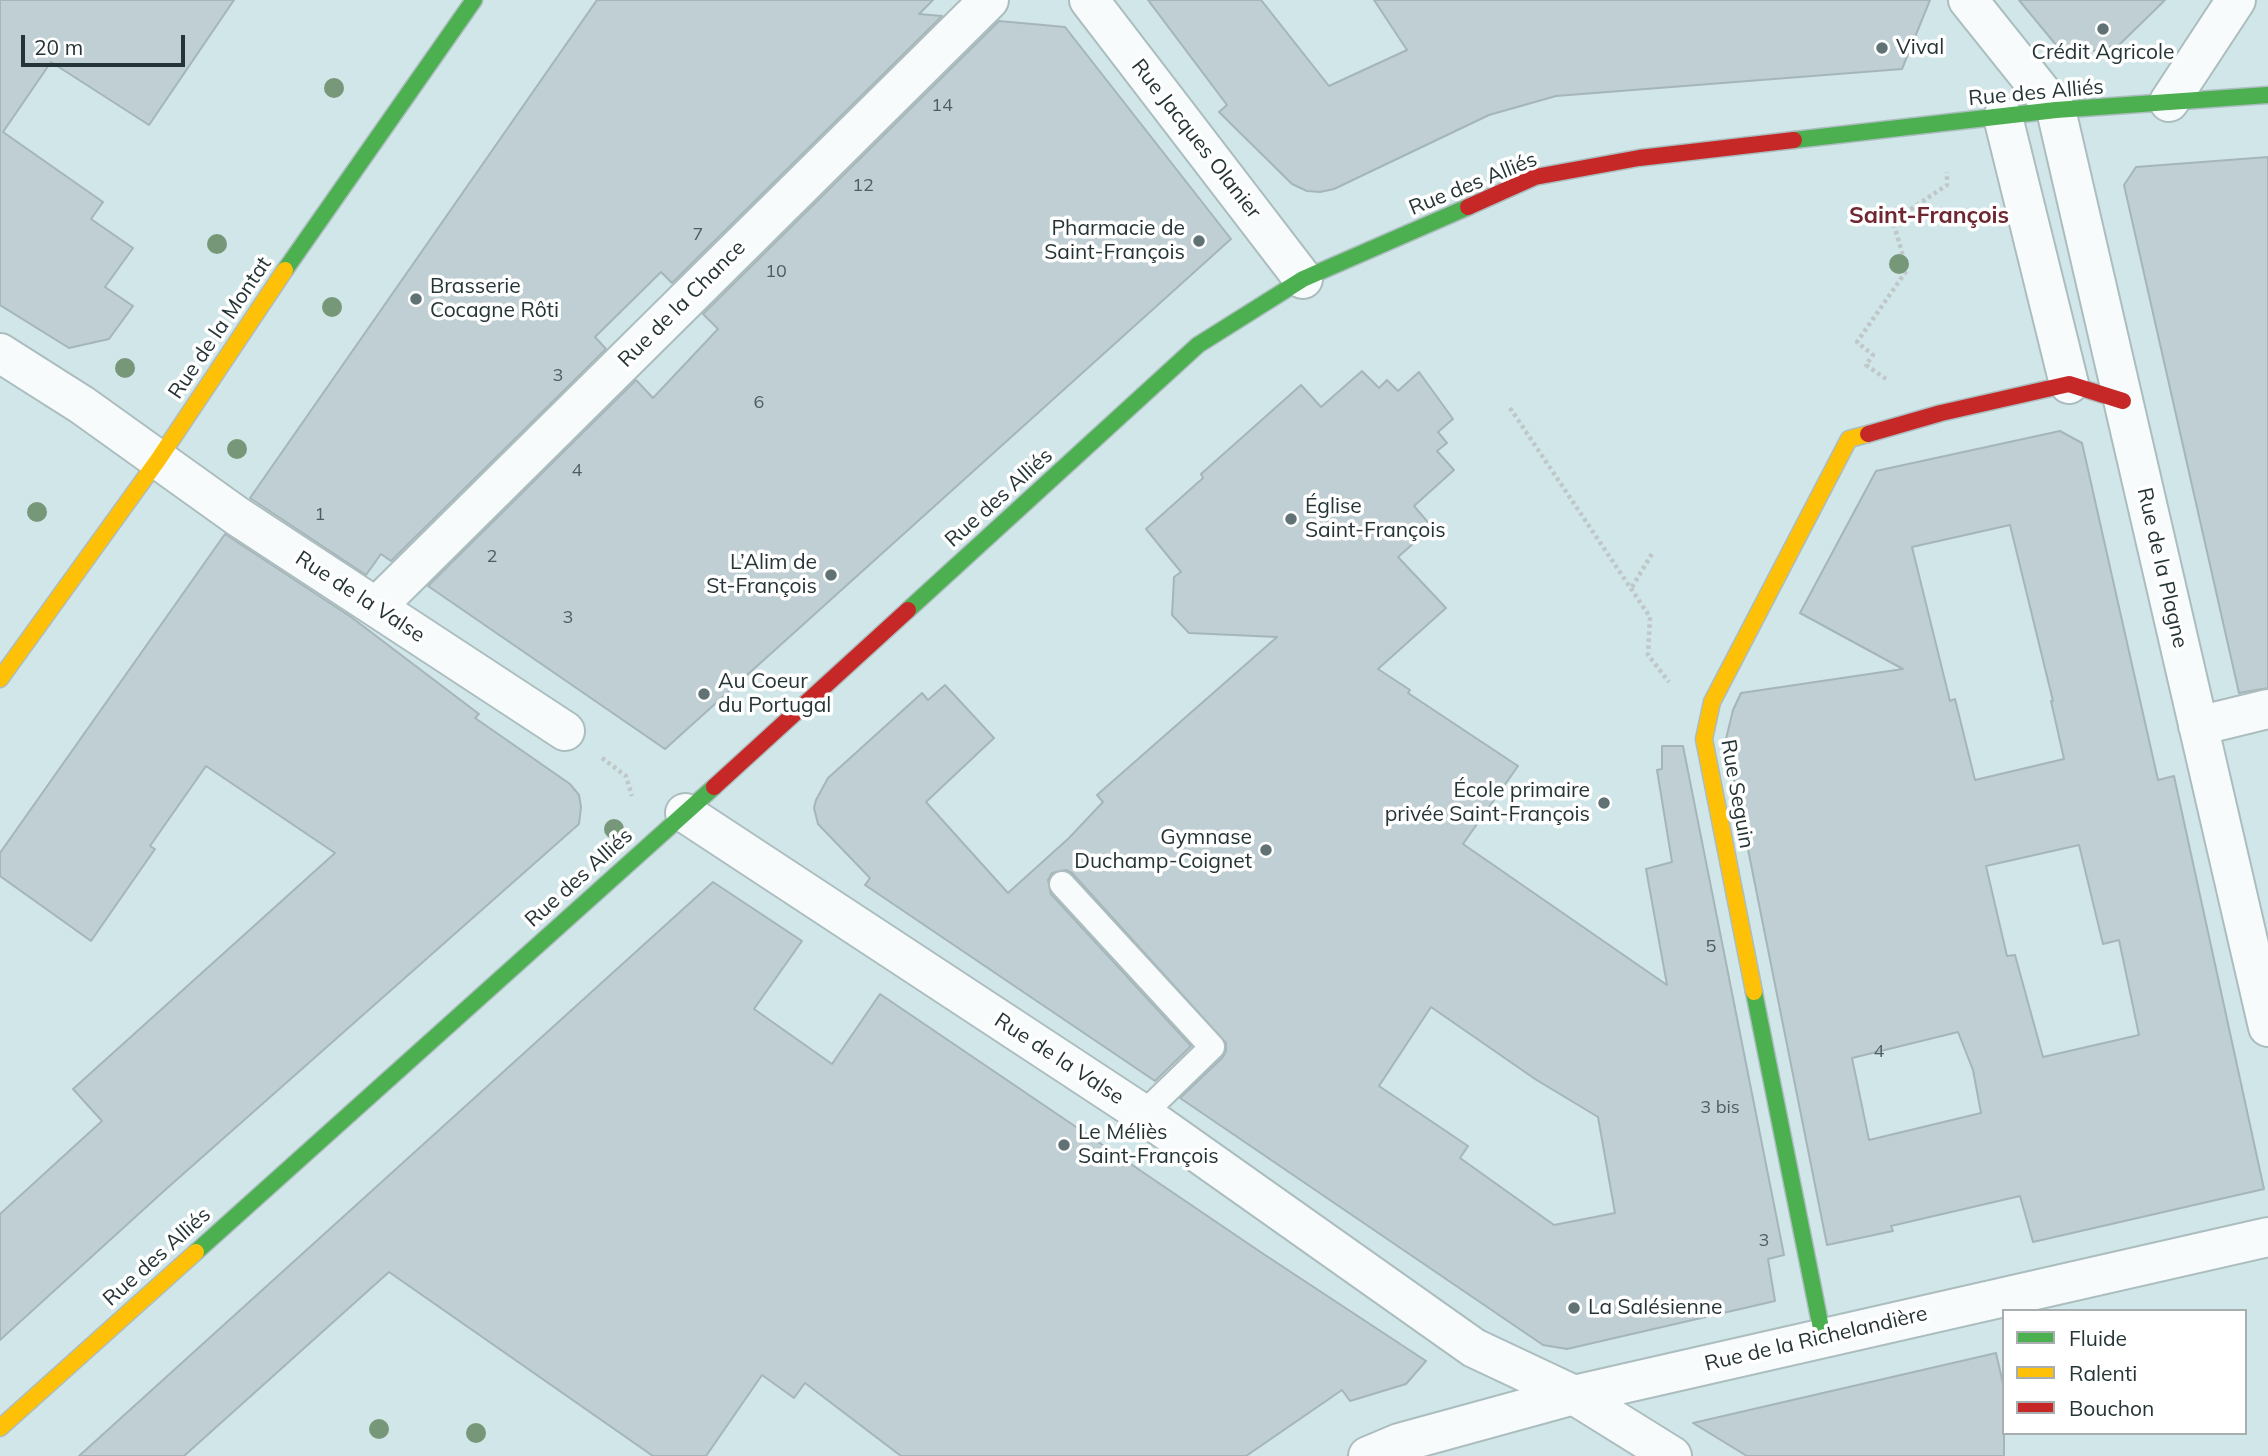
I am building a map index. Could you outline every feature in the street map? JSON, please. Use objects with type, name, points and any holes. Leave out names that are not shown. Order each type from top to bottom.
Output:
[{"type":"main road","name":"Rue de la Montat","points":[[0,679],[158,460],[262,302],[474,0]]},
{"type":"main road","name":"Rue des Alliés","points":[[0,1428],[685,813],[1198,345],[1303,279],[1535,177],[1639,158],[1948,122],[2056,110],[2268,95]]},
{"type":"main road","points":[[2069,384],[2123,401]]},
{"type":"main road","name":"Rue Seguin","points":[[1823,1338],[1704,739],[1712,702],[1849,439],[1941,413],[2069,384]]},
{"type":"street","name":"Rue de la Chance","points":[[376,607],[989,0]]},
{"type":"street","name":"Rue Jacques Olanier","points":[[1089,0],[1303,279]]},
{"type":"street","points":[[1968,0],[2056,110]]},
{"type":"street","points":[[2169,102],[2236,0]]},
{"type":"street","name":"Rue de la Plagne","points":[[2056,110],[2268,1027]]},
{"type":"street","points":[[2003,117],[2069,384]]},
{"type":"street","name":"Rue de la Valse","points":[[0,353],[82,405],[237,516],[565,731]]},
{"type":"street","points":[[2198,726],[2268,709]]},
{"type":"street","name":"Rue de la Valse","points":[[685,813],[1143,1114],[1474,1348],[1574,1395],[1672,1456]]},
{"type":"street","name":"Rue de la Richelandière","points":[[1368,1456],[1399,1443],[1574,1395],[2268,1237]]},
{"type":"lane","points":[[1062,884],[1212,1047],[1143,1114]]},
{"type":"path","points":[[1873,355],[1857,342],[1907,270],[1893,221],[1947,186],[1948,122]]},
{"type":"path","points":[[1510,408],[1650,617],[1648,655],[1672,685]]},
{"type":"path","points":[[1632,587],[1653,552]]},
{"type":"building","points":[[0,0],[234,0],[149,125],[51,62],[3,132],[103,202],[91,219],[133,248],[105,287],[133,306],[109,339],[69,348],[0,305]]},
{"type":"building","points":[[597,0],[933,0],[919,14],[942,16],[672,283],[661,272],[595,337],[606,349],[391,561],[381,554],[366,575],[250,498]]},
{"type":"building","points":[[1148,0],[1261,0],[1329,86],[1407,50],[1374,0],[1930,0],[1902,69],[1556,96],[1489,115],[1334,189],[1320,192],[1307,191],[1292,184],[1219,112],[1227,105]]},
{"type":"building","points":[[2019,0],[2165,0],[2119,45],[2066,57]]},
{"type":"building","points":[[999,21],[1065,27],[1231,239],[665,749],[428,586],[636,380],[653,398],[718,329],[703,314]]},
{"type":"building","points":[[2268,157],[2268,688],[2239,693],[2124,185],[2136,167]]},
{"type":"building","points":[[1362,371],[1379,388],[1387,380],[1398,391],[1419,372],[1453,419],[1438,432],[1447,443],[1437,451],[1454,470],[1414,506],[1432,527],[1398,557],[1446,608],[1378,669],[1410,690],[1408,693],[1518,766],[1463,844],[1667,985],[1646,869],[1672,862],[1657,770],[1662,769],[1662,746],[1683,746],[1784,1255],[1768,1259],[1775,1301],[1567,1349],[1543,1345],[1180,1098],[1222,1058],[1226,1043],[1072,873],[1066,870],[1052,873],[1048,880],[1051,894],[1191,1046],[1155,1081],[865,885],[870,878],[818,824],[814,808],[828,778],[922,693],[928,700],[945,685],[994,738],[926,802],[1008,893],[1069,838],[1103,802],[1097,795],[1277,637],[1189,633],[1172,615],[1174,577],[1181,572],[1146,529],[1203,478],[1201,474],[1301,385],[1321,407]],"holes":[[[1431,1007],[1535,1079],[1598,1117],[1615,1213],[1554,1225],[1460,1158],[1468,1146],[1379,1086]]]},
{"type":"building","points":[[2060,431],[2082,443],[2158,780],[2174,776],[2264,1189],[2033,1242],[2020,1196],[1891,1226],[1893,1231],[1827,1245],[1726,739],[1733,710],[1741,693],[1903,669],[1800,613],[1876,471]],"holes":[[[2010,525],[2053,701],[2064,759],[1975,780],[1955,699],[1950,701],[1912,547]],[[2079,845],[2103,944],[2119,940],[2139,1035],[2043,1057],[2015,955],[2007,956],[1986,866]],[[1958,1032],[1973,1070],[1981,1113],[1869,1140],[1852,1058]]]},
{"type":"building","points":[[225,534],[351,617],[479,714],[475,718],[570,784],[579,795],[579,824],[165,1190],[0,1340],[0,1214],[102,1121],[73,1089],[335,853],[206,766],[150,846],[155,849],[91,941],[0,876],[0,853]]},
{"type":"building","points":[[713,882],[802,941],[754,1009],[832,1064],[880,994],[1426,1361],[1406,1384],[1350,1401],[1342,1390],[1246,1456],[901,1456],[805,1383],[794,1398],[762,1375],[706,1456],[653,1456],[389,1272],[184,1456],[79,1456]]},
{"type":"building","points":[[1996,1353],[2002,1379],[2004,1456],[1747,1456],[1693,1423]]},
{"type":"traffic: fast","points":[[285,270],[474,0]]},
{"type":"traffic: fast","points":[[1794,140],[2056,110],[2268,95]]},
{"type":"traffic: fast","points":[[908,610],[1198,345],[1303,279],[1468,207]]},
{"type":"traffic: fast","points":[[196,1252],[714,787]]},
{"type":"traffic: fast","points":[[1754,992],[1823,1338]]},
{"type":"traffic: slow","points":[[0,679],[158,460],[285,270]]},
{"type":"traffic: slow","points":[[1754,992],[1704,739],[1712,702],[1849,439],[1868,434]]},
{"type":"traffic: slow","points":[[0,1428],[196,1252]]},
{"type":"traffic: jam","points":[[1468,207],[1535,177],[1639,158],[1794,140]]},
{"type":"traffic: jam","points":[[1868,434],[1941,413],[2069,384],[2123,401]]},
{"type":"traffic: jam","points":[[714,787],[908,610]]},
{"type":"place","name":"Crédit Agricole","points":[[2103,29]]},
{"type":"place","name":"Vival","points":[[1882,48]]},
{"type":"place","name":"Pharmacie de Saint-François","points":[[1199,241]]},
{"type":"place","name":"Brasserie Cocagne Rôti","points":[[416,299]]},
{"type":"place","name":"Église Saint-François","points":[[1291,519]]},
{"type":"place","name":"L’Alim de St-François","points":[[831,575]]},
{"type":"place","name":"Au Coeur du Portugal","points":[[704,694]]},
{"type":"place","name":"École primaire privée Saint-François","points":[[1604,803]]},
{"type":"place","name":"Gymnase Duchamp-Coignet","points":[[1266,850]]},
{"type":"place","name":"Le Méliès Saint-François","points":[[1064,1145]]},
{"type":"place","name":"La Salésienne","points":[[1574,1308]]},
{"type":"district","name":"Saint-François","points":[[1929,216]]}]
